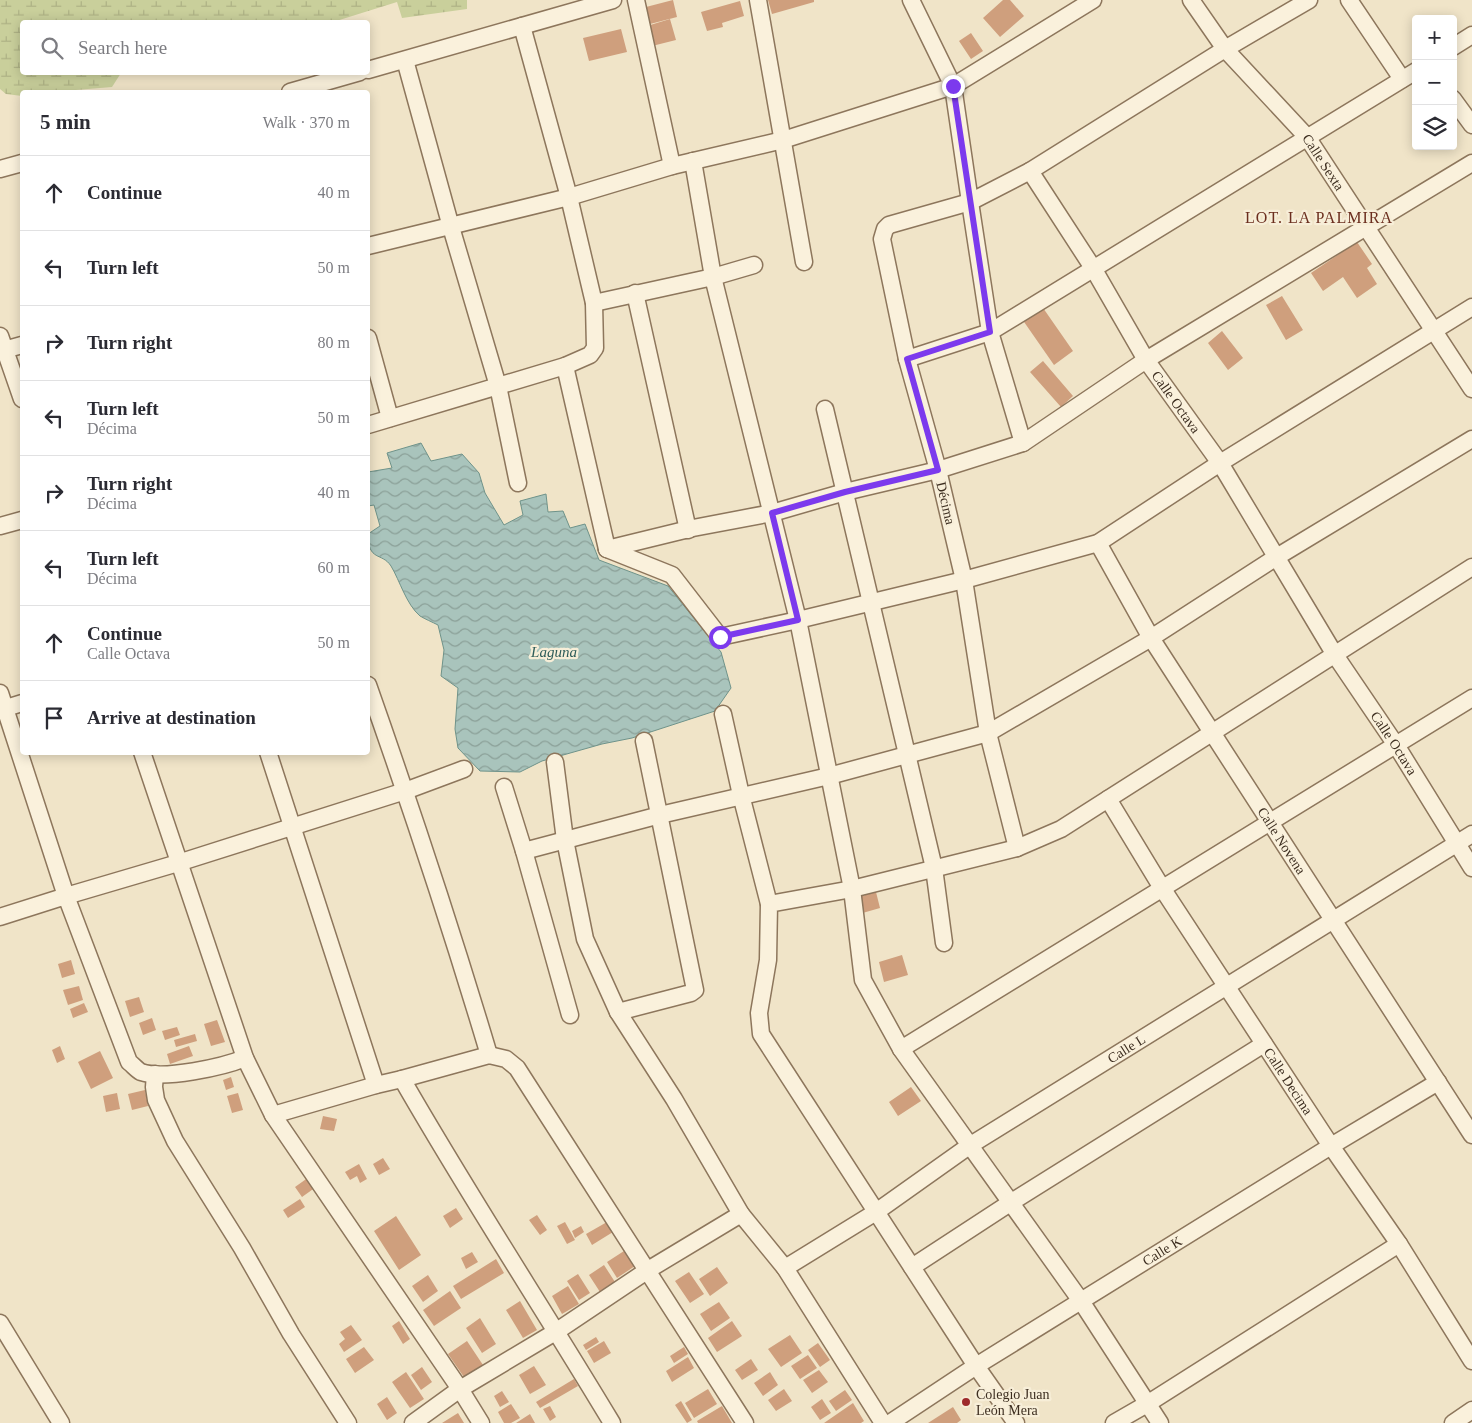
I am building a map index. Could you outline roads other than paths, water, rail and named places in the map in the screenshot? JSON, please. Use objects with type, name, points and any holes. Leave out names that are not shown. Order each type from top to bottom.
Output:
[{"type":"street","points":[[370,69],[613,0]]},
{"type":"street","points":[[636,0],[672,166]]},
{"type":"street","points":[[758,0],[804,262]]},
{"type":"street","points":[[911,0],[953,86],[990,332],[1023,443]]},
{"type":"street","points":[[370,246],[569,197],[672,166],[783,140],[953,86],[1093,0]]},
{"type":"street","name":"Calle Sexta","points":[[1191,0],[1225,49],[1307,137],[1472,389]]},
{"type":"street","points":[[970,202],[1030,171],[1225,49],[1309,0]]},
{"type":"street","points":[[907,359],[990,332],[1409,75],[1349,0]]},
{"type":"street","points":[[370,424],[565,366],[590,355],[594,348],[594,302],[569,197],[522,26]]},
{"type":"street","points":[[1457,44],[1472,35]]},
{"type":"street","points":[[405,60],[451,227],[498,386],[518,483]]},
{"type":"street","points":[[300,90],[350,75]]},
{"type":"street","points":[[1457,104],[1472,125]]},
{"type":"street","points":[[693,161],[713,277],[798,620],[852,889],[863,980],[901,1049],[1081,1301],[1160,1423]]},
{"type":"street","points":[[0,168],[20,163]]},
{"type":"street","points":[[606,549],[772,513],[845,492],[938,470],[1023,443],[1146,360],[1472,163]]},
{"type":"street","name":"Calle Octava","points":[[1030,171],[1093,268],[1146,360],[1220,464],[1335,655],[1396,745],[1472,868]]},
{"type":"street","name":"Décima","points":[[970,202],[889,225],[884,229],[882,239],[907,359],[938,470],[964,580],[988,733],[1017,848]]},
{"type":"street","points":[[594,302],[713,277],[754,265]]},
{"type":"street","points":[[634,293],[688,530]]},
{"type":"street","points":[[606,549],[672,576],[720,637],[964,580],[1098,543],[1220,464],[1472,307]]},
{"type":"street","points":[[20,344],[1,346],[20,394]]},
{"type":"street","points":[[370,345],[390,418]]},
{"type":"street","points":[[565,366],[606,549]]},
{"type":"street","points":[[825,409],[934,868],[944,943]]},
{"type":"street","points":[[524,851],[741,795],[829,776],[988,733],[1151,638],[1275,558],[1472,439]]},
{"type":"street","points":[[0,526],[20,521]]},
{"type":"street","name":"Calle Novena","points":[[1098,543],[1151,638],[1438,1082],[1470,1121]]},
{"type":"street","points":[[769,904],[852,889],[1017,848],[1061,829],[1472,567]]},
{"type":"street","points":[[370,691],[405,790],[489,1055]]},
{"type":"street","points":[[901,1049],[1472,698]]},
{"type":"street","points":[[20,703],[2,704],[66,896],[129,1062],[139,1071],[155,1074],[179,1073],[230,1064],[245,1058]]},
{"type":"street","points":[[723,714],[741,795],[769,904],[768,960],[759,1013],[761,1034],[976,1366],[1016,1423]]},
{"type":"street","points":[[618,1012],[691,993],[695,990],[644,741]]},
{"type":"street","points":[[143,755],[245,1058],[273,1114],[481,1423]]},
{"type":"street","points":[[269,755],[376,1085]]},
{"type":"street","points":[[555,762],[565,840],[585,939],[618,1012],[674,1099],[741,1214],[785,1268],[883,1423]]},
{"type":"street","points":[[0,917],[178,863],[405,790],[464,769]]},
{"type":"street","points":[[504,787],[570,1015]]},
{"type":"street","name":"Calle Decima","points":[[1108,799],[1162,888],[1331,1146],[1399,1244],[1472,1361]]},
{"type":"street","name":"Calle L","points":[[785,1268],[876,1212],[969,1146],[1472,834]]},
{"type":"street","points":[[912,1267],[1010,1203],[1264,1044]]},
{"type":"street","points":[[273,1114],[489,1055],[506,1059],[518,1068],[745,1423]]},
{"type":"street","points":[[155,1074],[156,1100],[175,1141],[348,1423]]},
{"type":"street","points":[[402,1079],[434,1136],[557,1331],[612,1423]]},
{"type":"street","name":"Calle K","points":[[890,1423],[976,1366],[1331,1146],[1438,1082]]},
{"type":"street","points":[[412,1423],[460,1390],[557,1331],[648,1270],[741,1214]]},
{"type":"street","points":[[1114,1423],[1399,1244]]},
{"type":"street","points":[[0,1323],[61,1423]]},
{"type":"street","points":[[1453,1423],[1472,1410]]},
{"type":"water","name":"Laguna","points":[[421,443],[431,461],[462,454],[479,473],[485,493],[504,525],[523,515],[520,501],[546,494],[548,512],[563,511],[570,528],[585,524],[599,560],[668,586],[721,652],[731,688],[715,711],[632,738],[602,744],[542,761],[520,772],[480,771],[458,748],[455,729],[458,688],[441,676],[444,650],[438,625],[420,616],[415,611],[391,566],[370,549],[370,533],[380,526],[374,505],[370,506],[370,472],[392,468],[387,453]]},
{"type":"place","name":"Colegio Juan León Mera","points":[[966,1402]]},
{"type":"district","name":"LOT. LA PALMIRA","points":[[1319,217]]}]
